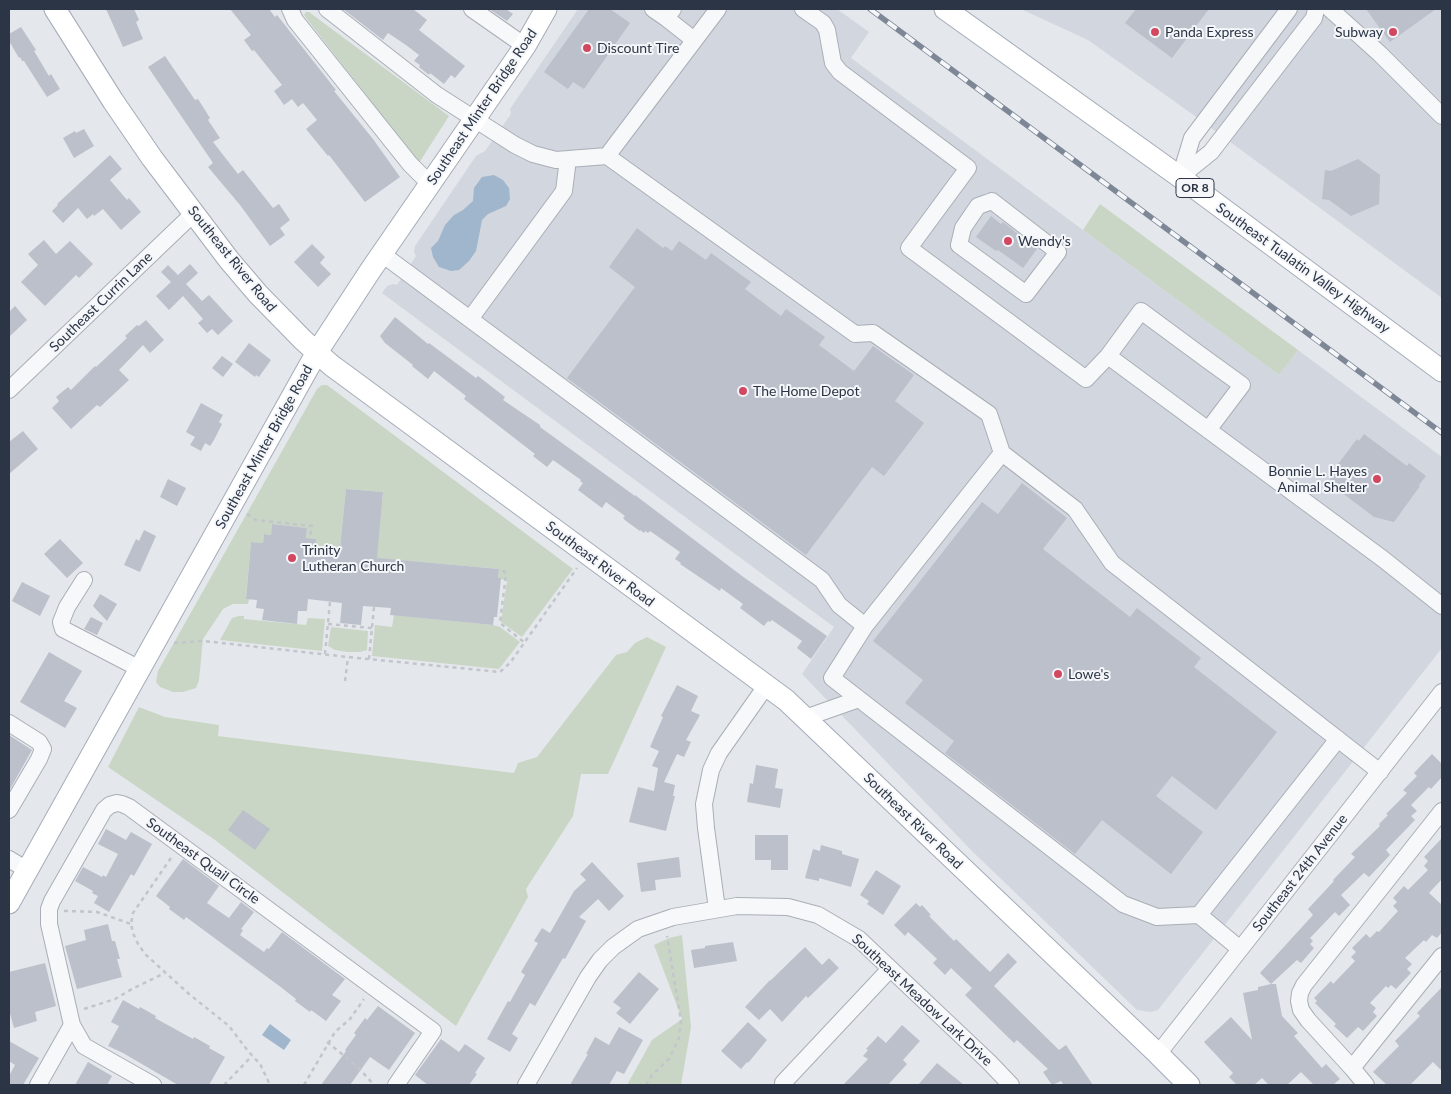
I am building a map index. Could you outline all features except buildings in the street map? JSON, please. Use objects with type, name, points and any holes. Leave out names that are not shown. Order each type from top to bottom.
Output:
[{"type":"main road","name":"Southeast River Road","points":[[54,9],[152,158],[258,294],[303,340],[339,370],[786,700],[1189,1085]]},
{"type":"main road","name":"Southeast Minter Bridge Road","points":[[9,902],[317,352],[525,46],[546,9]]},
{"type":"main road","name":"Southeast Tualatin Valley Highway","points":[[945,9],[1180,177],[1442,371]]},
{"type":"street","points":[[290,9],[295,20],[410,164],[430,184]]},
{"type":"street","points":[[327,9],[437,95],[515,145],[533,154],[556,160],[607,156],[855,334],[873,334],[892,345],[988,414],[1002,453],[1075,509],[1112,563],[1380,772]]},
{"type":"street","points":[[472,9],[525,46]]},
{"type":"street","points":[[607,156],[718,9]]},
{"type":"street","points":[[803,9],[823,23],[827,30],[833,63],[840,72],[968,168],[909,248],[1086,379],[1108,356],[1141,311],[1242,385],[1208,430]]},
{"type":"street","points":[[1180,177],[1192,138],[1289,9]]},
{"type":"street","points":[[1180,177],[1211,152],[1314,18],[1316,9]]},
{"type":"street","points":[[1330,9],[1380,54],[1442,116]]},
{"type":"street","points":[[664,12],[694,40]]},
{"type":"street","points":[[470,319],[564,191],[568,159]]},
{"type":"street","points":[[992,201],[1058,252],[1026,294],[959,245],[963,228],[978,206],[992,201]]},
{"type":"street","name":"Southeast Currin Lane","points":[[9,390],[194,213]]},
{"type":"street","points":[[382,254],[822,580],[838,605],[865,626]]},
{"type":"street","points":[[1108,356],[1383,559],[1442,606]]},
{"type":"street","points":[[1002,453],[865,626],[832,678],[1123,904],[1157,917],[1199,915],[1240,949]]},
{"type":"street","points":[[84,580],[67,606],[61,622],[63,630],[140,668]]},
{"type":"street","points":[[717,909],[704,804],[711,770],[719,753],[766,686]]},
{"type":"street","name":"Southeast 24th Avenue","points":[[1158,1054],[1442,692]]},
{"type":"street","points":[[805,718],[859,699]]},
{"type":"street","points":[[9,723],[39,742],[43,749],[9,810]]},
{"type":"street","points":[[1199,915],[1338,739]]},
{"type":"street","name":"Southeast Quail Circle","points":[[153,1085],[84,1046],[70,1019],[49,924],[49,911],[56,893],[104,810],[110,805],[122,804],[130,807],[433,1031],[396,1085]]},
{"type":"street","points":[[1366,1085],[1308,1020],[1301,1010],[1300,993],[1304,985],[1442,811]]},
{"type":"street","points":[[9,859],[27,870]]},
{"type":"street","name":"Southeast Meadow Lark Drive","points":[[526,1085],[588,977],[612,947],[638,929],[665,919],[737,906],[788,907],[818,915],[859,939],[1011,1085]]},
{"type":"street","points":[[1352,1068],[1442,956]]},
{"type":"street","points":[[783,1083],[890,970]]},
{"type":"street","points":[[38,1085],[70,1019]]},
{"type":"path","points":[[243,511],[256,520],[312,526],[310,539]]},
{"type":"path","points":[[170,643],[203,641],[500,672],[510,663],[578,567]]},
{"type":"path","points":[[503,570],[506,574],[500,623],[524,643]]},
{"type":"path","points":[[325,654],[330,602]]},
{"type":"path","points":[[369,659],[374,607]]},
{"type":"path","points":[[328,624],[372,628]]},
{"type":"path","points":[[345,681],[348,657]]},
{"type":"path","points":[[180,844],[138,905],[133,913],[130,924],[138,944],[145,954],[189,994],[229,1026],[260,1064],[270,1085]]},
{"type":"path","points":[[49,911],[97,912],[130,924]]},
{"type":"path","points":[[646,1085],[652,1075],[669,1059],[679,1038],[681,1021],[665,919]]},
{"type":"path","points":[[70,1019],[93,1006],[115,999],[165,973]]},
{"type":"path","points":[[304,1085],[327,1042],[353,1015],[373,986]]},
{"type":"path","points":[[327,1042],[358,1067],[374,1085]]},
{"type":"path","points":[[224,1085],[252,1056]]},
{"type":"shaded area","points":[[578,9],[837,9],[869,32],[851,58],[1083,230],[1279,375],[1298,350],[1442,457],[1442,648],[1158,1010],[1150,1012],[1137,1010],[971,850],[802,674],[834,627],[382,293],[387,286],[397,285],[416,256],[414,252],[415,246],[476,156],[485,151],[511,114],[510,109]]},
{"type":"shaded area","points":[[1021,9],[1442,9],[1442,298],[1195,116],[1088,40]]},
{"type":"green space","points":[[306,12],[309,12],[449,116],[419,163],[306,18],[304,15]]},
{"type":"green space","points":[[1100,204],[1298,350],[1279,375],[1083,230]]},
{"type":"green space","points":[[322,385],[327,385],[573,569],[522,637],[501,622],[507,581],[498,578],[499,569],[397,560],[375,574],[383,492],[346,489],[338,567],[333,566],[334,556],[315,555],[316,539],[306,538],[307,528],[272,524],[271,535],[264,534],[263,543],[251,542],[246,598],[249,599],[248,604],[233,604],[223,609],[203,639],[199,680],[196,688],[183,692],[173,692],[160,687],[156,682],[158,671],[317,389]]},
{"type":"green space","points":[[394,615],[493,625],[500,627],[520,642],[499,669],[372,656],[375,625],[392,627]]},
{"type":"green space","points":[[244,616],[244,619],[306,625],[308,618],[325,619],[322,651],[220,640],[232,618]]},
{"type":"green space","points":[[331,627],[368,631],[367,650],[347,652],[335,650],[328,646]]},
{"type":"green space","points":[[647,637],[666,647],[608,774],[581,774],[573,816],[526,889],[528,897],[456,1026],[215,840],[108,767],[139,707],[165,717],[219,725],[218,736],[514,773],[518,763],[537,757],[616,655],[627,652],[635,643]]},
{"type":"green space","points":[[682,935],[691,1027],[681,1085],[627,1085],[652,1040],[682,1019],[654,945],[669,938]]},
{"type":"water","points":[[494,175],[503,180],[509,188],[510,199],[506,206],[488,214],[482,220],[476,251],[469,261],[459,270],[451,271],[439,267],[433,257],[431,248],[438,241],[445,225],[454,215],[473,201],[474,188],[482,177]]},
{"type":"water","points":[[270,1024],[291,1040],[284,1050],[262,1035]]},
{"type":"railway","points":[[870,9],[1442,433]]},
{"type":"place","name":"Panda Express","points":[[1155,32]]},
{"type":"place","name":"Subway","points":[[1393,32]]},
{"type":"place","name":"Discount Tire","points":[[587,48]]},
{"type":"place","name":"Wendy's","points":[[1008,241]]},
{"type":"place","name":"The Home Depot","points":[[743,391]]},
{"type":"place","name":"Bonnie L. Hayes Animal Shelter","points":[[1377,479]]},
{"type":"place","name":"Trinity Lutheran Church","points":[[292,558]]},
{"type":"place","name":"Lowe's","points":[[1058,674]]}]
